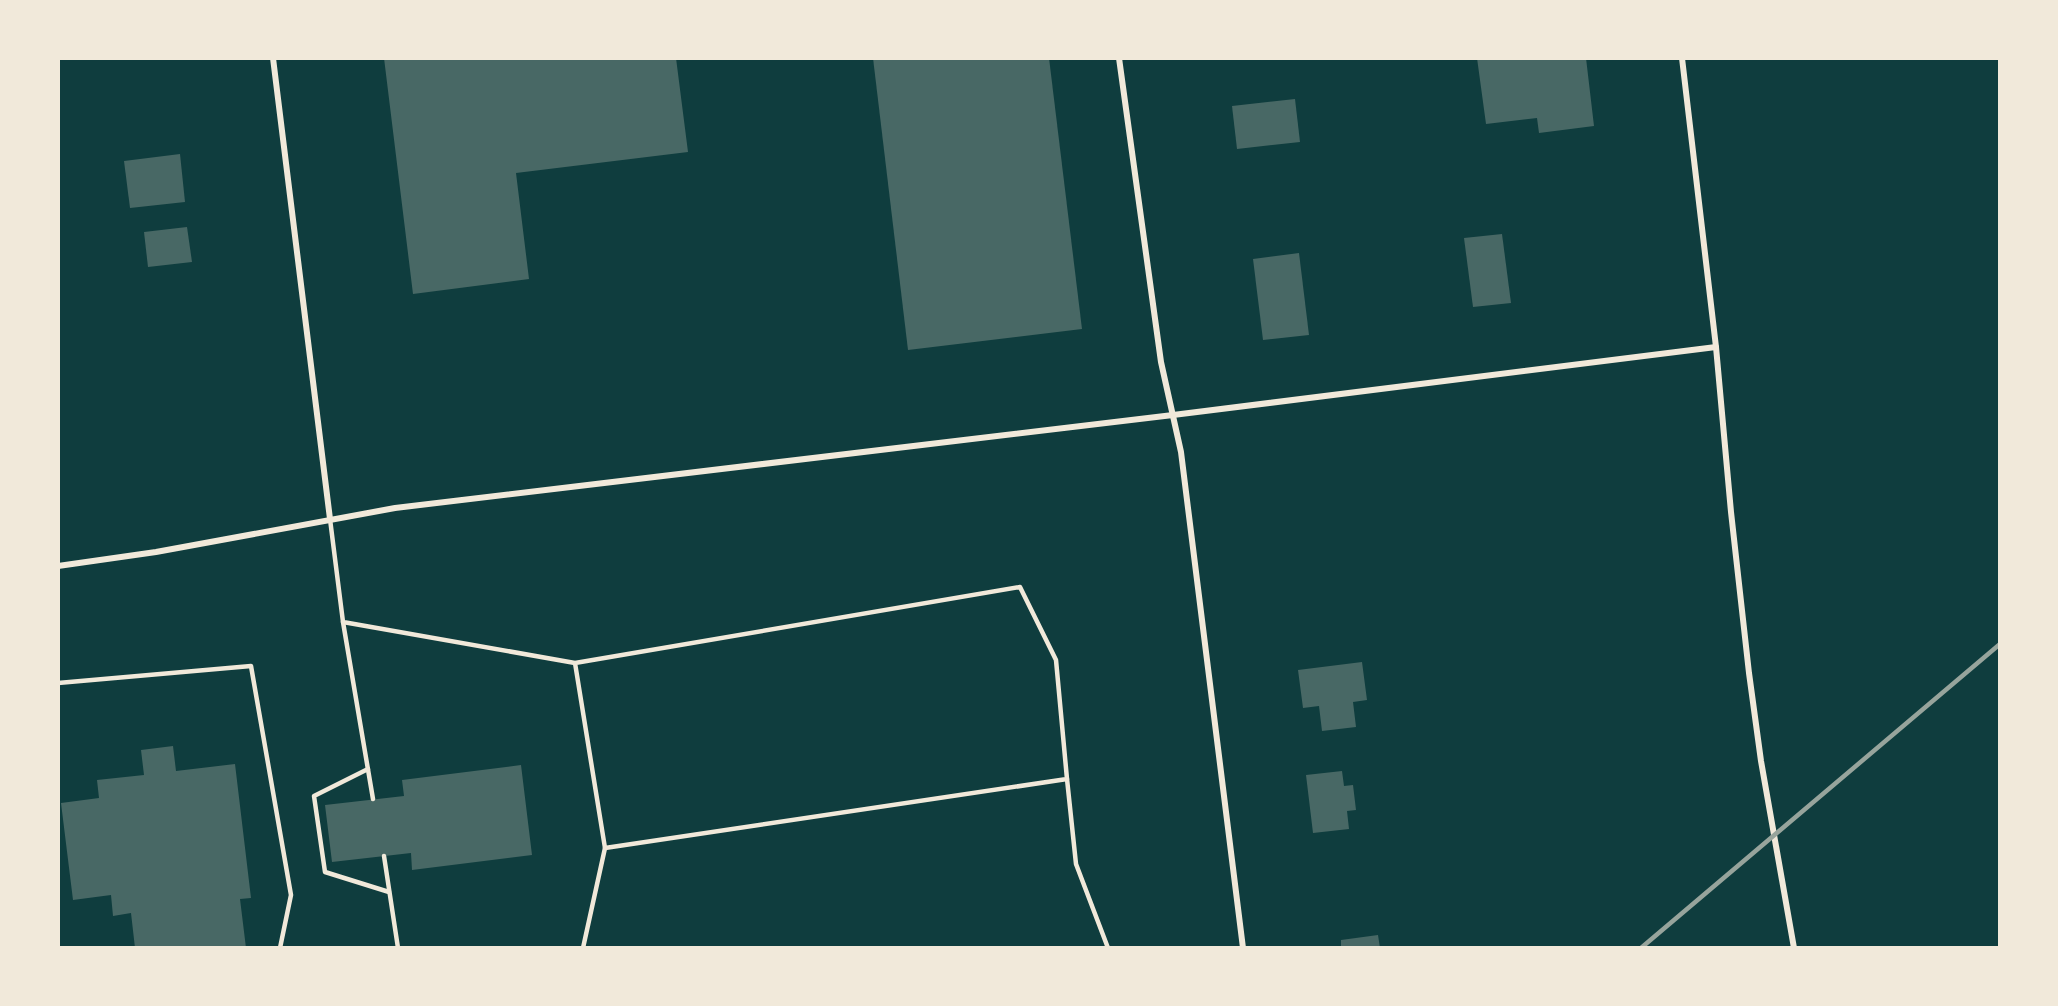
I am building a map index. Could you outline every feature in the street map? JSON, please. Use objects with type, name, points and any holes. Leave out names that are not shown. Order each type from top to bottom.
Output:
[{"type":"street","points":[[273,58],[330,519]]},
{"type":"street","points":[[1119,58],[1161,362],[1180,452],[1243,948]]},
{"type":"street","points":[[1682,58],[1716,347],[1749,673],[1761,761],[1794,948]]},
{"type":"street","points":[[58,566],[156,552],[395,508],[1173,415],[1716,347]]},
{"type":"lane","points":[[330,519],[343,622],[374,800]]},
{"type":"lane","points":[[343,622],[575,663],[1020,587],[1056,660],[1076,864],[1108,948]]},
{"type":"lane","points":[[575,663],[605,848],[583,948]]},
{"type":"lane","points":[[58,683],[250,666],[291,895],[280,948]]},
{"type":"lane","points":[[368,769],[314,796],[325,872],[390,892]]},
{"type":"lane","points":[[605,848],[1067,780]]},
{"type":"lane","points":[[384,856],[398,948]]},
{"type":"building","points":[[384,58],[676,58],[688,152],[516,173],[529,279],[413,294]]},
{"type":"building","points":[[873,58],[1049,58],[1082,329],[908,350]]},
{"type":"building","points":[[1477,58],[1586,58],[1594,126],[1539,133],[1537,118],[1486,124]]},
{"type":"building","points":[[1295,99],[1300,142],[1237,149],[1232,106]]},
{"type":"building","points":[[180,154],[185,202],[130,208],[124,161]]},
{"type":"building","points":[[187,227],[192,262],[148,267],[144,232]]},
{"type":"building","points":[[1502,234],[1511,303],[1473,307],[1464,238]]},
{"type":"building","points":[[1299,253],[1309,335],[1263,340],[1253,259]]},
{"type":"building","points":[[1362,662],[1367,700],[1353,702],[1356,727],[1322,731],[1319,706],[1303,708],[1298,670]]},
{"type":"building","points":[[173,746],[176,771],[235,764],[251,898],[240,899],[246,948],[135,948],[131,913],[113,916],[111,895],[73,900],[61,803],[99,798],[97,780],[144,775],[141,750]]},
{"type":"building","points":[[521,765],[532,855],[412,870],[411,853],[332,862],[325,805],[404,796],[402,780]]},
{"type":"building","points":[[1342,771],[1344,786],[1353,785],[1356,810],[1347,811],[1349,829],[1313,833],[1306,775]]},
{"type":"building","points":[[1378,935],[1380,948],[1341,948],[1341,940]]},
{"type":"railway","points":[[1641,948],[2000,644]]}]
